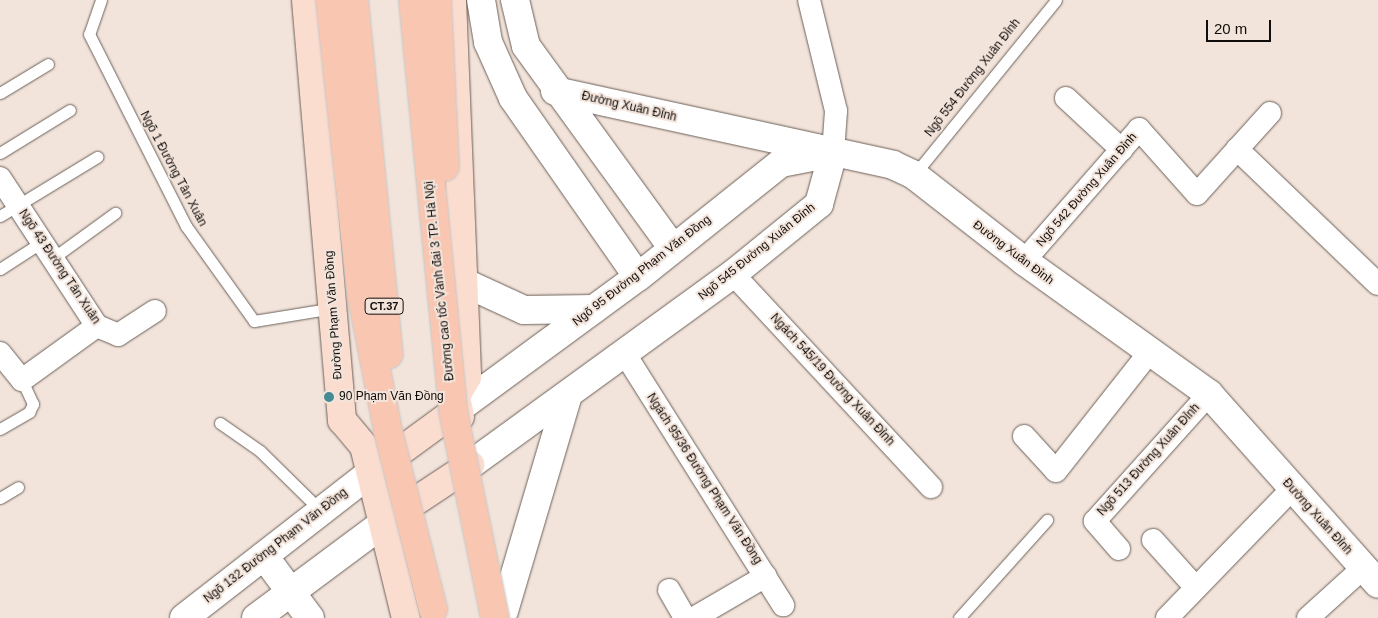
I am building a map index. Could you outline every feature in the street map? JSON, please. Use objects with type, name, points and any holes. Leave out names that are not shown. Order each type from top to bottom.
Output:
[{"type":"highway","points":[[330,0],[362,297],[406,508]]},
{"type":"highway","name":"CT.37","points":[[354,0],[398,429],[433,609],[406,508]]},
{"type":"highway","name":"Đường cao tốc Vành đai 3 TP. Hà Nội","points":[[412,0],[456,406],[502,616]]},
{"type":"highway","points":[[437,0],[456,406]]},
{"type":"main road","name":"Đường Phạm Văn Đồng","points":[[306,0],[334,308],[342,420],[364,446]]},
{"type":"main road","points":[[341,0],[372,296],[390,414],[364,446],[369,474],[406,618]]},
{"type":"main road","points":[[420,0],[442,384],[456,406],[502,616]]},
{"type":"main road","points":[[369,474],[456,406],[467,377],[452,0]]},
{"type":"main road","points":[[382,524],[470,465]]},
{"type":"street","points":[[481,0],[488,42],[514,98],[638,277]]},
{"type":"street","points":[[515,0],[526,46],[555,90],[673,248]]},
{"type":"street","name":"Ngõ 545 Đường Xuân Đỉnh","points":[[625,354],[733,274],[819,204],[833,153],[836,111],[809,0]]},
{"type":"street","name":"Đường Xuân Đỉnh","points":[[555,90],[893,165],[914,175],[1024,262],[1209,394],[1291,490],[1370,576]]},
{"type":"street","points":[[1066,98],[1122,150]]},
{"type":"street","name":"Ngõ 542 Đường Xuân Đỉnh","points":[[1024,262],[1140,129],[1197,194],[1270,113]]},
{"type":"street","points":[[1237,149],[1375,274]]},
{"type":"street","name":"Ngõ 95 Đường Phạm Văn Đồng","points":[[456,406],[638,277],[781,163],[833,153]]},
{"type":"street","name":"Ngõ 43 Đường Tân Xuân","points":[[0,178],[9,211],[47,250],[97,326],[118,335],[155,311]]},
{"type":"street","name":"Ngách 545/19 Đường Xuân Đỉnh","points":[[733,274],[931,487]]},
{"type":"street","points":[[463,282],[524,310],[594,309]]},
{"type":"street","points":[[0,353],[22,380],[97,326]]},
{"type":"street","points":[[1024,436],[1056,471],[1149,353]]},
{"type":"street","points":[[470,465],[625,354]]},
{"type":"street","name":"Ngách 95/36 Đường Phạm Văn Đồng","points":[[625,354],[783,605]]},
{"type":"street","name":"Ngõ 513 Đường Xuân Đỉnh","points":[[1120,549],[1094,521],[1209,394]]},
{"type":"street","points":[[502,616],[568,395]]},
{"type":"street","name":"Ngõ 132 Đường Phạm Văn Đồng","points":[[184,618],[369,474]]},
{"type":"street","points":[[1167,618],[1291,490]]},
{"type":"street","points":[[256,618],[382,524]]},
{"type":"street","points":[[1153,540],[1196,588]]},
{"type":"street","points":[[264,556],[310,618]]},
{"type":"street","points":[[694,618],[766,576]]},
{"type":"street","points":[[1308,618],[1370,576]]},
{"type":"street","points":[[669,590],[685,618]]},
{"type":"lane","name":"Ngõ 1 Đường Tân Xuân","points":[[102,0],[89,34],[186,226],[254,321],[334,308]]},
{"type":"lane","name":"Ngõ 554 Đường Xuân Đỉnh","points":[[914,175],[1056,0]]},
{"type":"lane","points":[[0,93],[48,64]]},
{"type":"lane","points":[[0,153],[70,110]]},
{"type":"lane","points":[[9,211],[97,157]]},
{"type":"lane","points":[[0,269],[47,250],[114,213]]},
{"type":"lane","points":[[0,429],[29,412],[33,404],[22,380]]},
{"type":"lane","points":[[220,423],[266,457],[321,511]]},
{"type":"lane","points":[[0,498],[18,487]]},
{"type":"lane","points":[[959,618],[1048,520]]},
{"type":"place","name":"90 Phạm Văn Đồng","points":[[329,397]]}]
